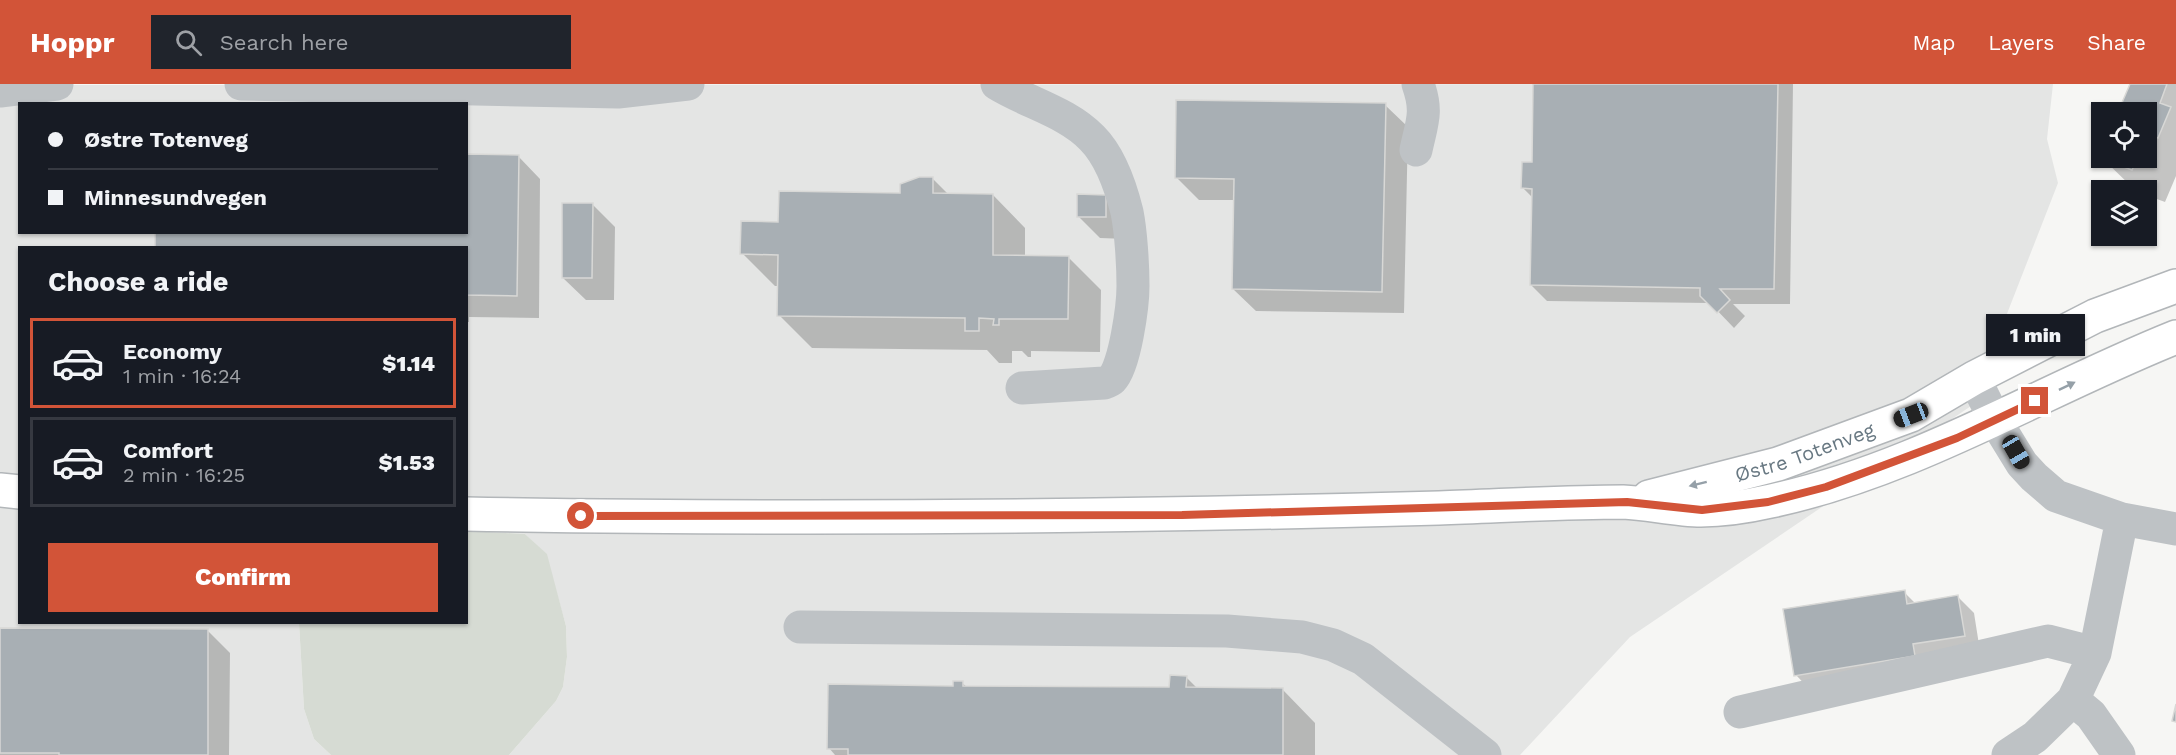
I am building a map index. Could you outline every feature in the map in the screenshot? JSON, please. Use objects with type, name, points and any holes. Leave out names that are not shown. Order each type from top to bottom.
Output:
[{"type":"main road","name":"Østre Totenveg","points":[[1627,502],[1778,464],[1911,415],[1974,378],[2094,316],[2176,286]]},
{"type":"main road","name":"Østre Totenveg","points":[[468,514],[627,517],[1182,515],[1627,502],[1702,510],[1768,502],[1826,487],[1957,438],[2115,363],[2176,337]]},
{"type":"main road","points":[[0,490],[18,492]]},
{"type":"street","points":[[0,91],[57,84]]},
{"type":"street","points":[[241,84],[523,87],[618,92],[688,84]]},
{"type":"street","points":[[997,84],[1076,123],[1094,140],[1104,154],[1121,192],[1127,214],[1133,286],[1130,323],[1121,362],[1113,378],[1104,383],[1022,388]]},
{"type":"street","points":[[1416,150],[1425,110],[1418,84]]},
{"type":"street","points":[[1974,378],[1995,420],[2022,464],[2056,496],[2122,519],[2176,529]]},
{"type":"street","points":[[2008,755],[2035,737],[2073,700],[2095,653],[2122,519]]},
{"type":"street","points":[[800,627],[1227,631],[1302,638],[1333,645],[1362,659],[1485,755]]},
{"type":"street","points":[[1740,712],[2048,641],[2095,653]]},
{"type":"street","points":[[2073,700],[2091,715],[2119,755]]},
{"type":"shaded area","points":[[2053,84],[2047,139],[2058,183],[1971,406],[1630,637],[1520,755],[509,755],[556,701],[563,687],[567,657],[566,626],[546,554],[525,534],[468,531],[468,246],[18,246],[18,624],[299,624],[304,709],[314,739],[331,755],[0,755],[0,85]]},
{"type":"shaded area","points":[[468,531],[525,534],[547,554],[566,626],[567,657],[563,687],[556,701],[509,755],[331,755],[314,739],[304,709],[299,624],[468,624]]},
{"type":"building","points":[[1533,84],[1778,84],[1774,289],[1720,289],[1730,300],[1717,313],[1700,296],[1700,288],[1530,285],[1532,189],[1521,188],[1522,162],[1532,162]]},
{"type":"building","points":[[2130,84],[2167,84],[2160,103],[2171,107],[2158,138],[2157,102],[2122,102]]},
{"type":"building","points":[[1176,100],[1386,103],[1382,292],[1232,289],[1234,179],[1175,178]]},
{"type":"building","points":[[468,154],[519,155],[517,296],[468,295],[468,246],[155,246],[155,234],[468,234]]},
{"type":"building","points":[[919,177],[933,177],[933,193],[993,194],[993,255],[1069,256],[1068,319],[999,319],[999,325],[993,325],[994,319],[979,318],[979,331],[965,331],[965,318],[777,316],[778,255],[740,254],[741,221],[778,222],[779,191],[900,193],[900,184]]},
{"type":"building","points":[[1077,194],[1106,195],[1106,217],[1077,217]]},
{"type":"building","points":[[562,203],[593,203],[592,278],[562,278]]},
{"type":"building","points":[[1905,590],[1907,604],[1958,595],[1965,636],[1913,644],[1915,656],[1794,676],[1783,609]]},
{"type":"building","points":[[0,628],[208,629],[208,755],[0,753]]},
{"type":"building","points":[[1170,675],[1187,676],[1186,687],[1283,688],[1283,755],[848,755],[848,749],[827,749],[828,684],[953,686],[953,681],[963,681],[963,686],[1169,687]]},
{"type":"building","points":[[2176,704],[2176,722],[2172,721]]},
{"type":"route","points":[[581,516],[1182,515],[1627,502],[1702,510],[1768,502],[1826,487],[1957,438],[2035,401]]}]
